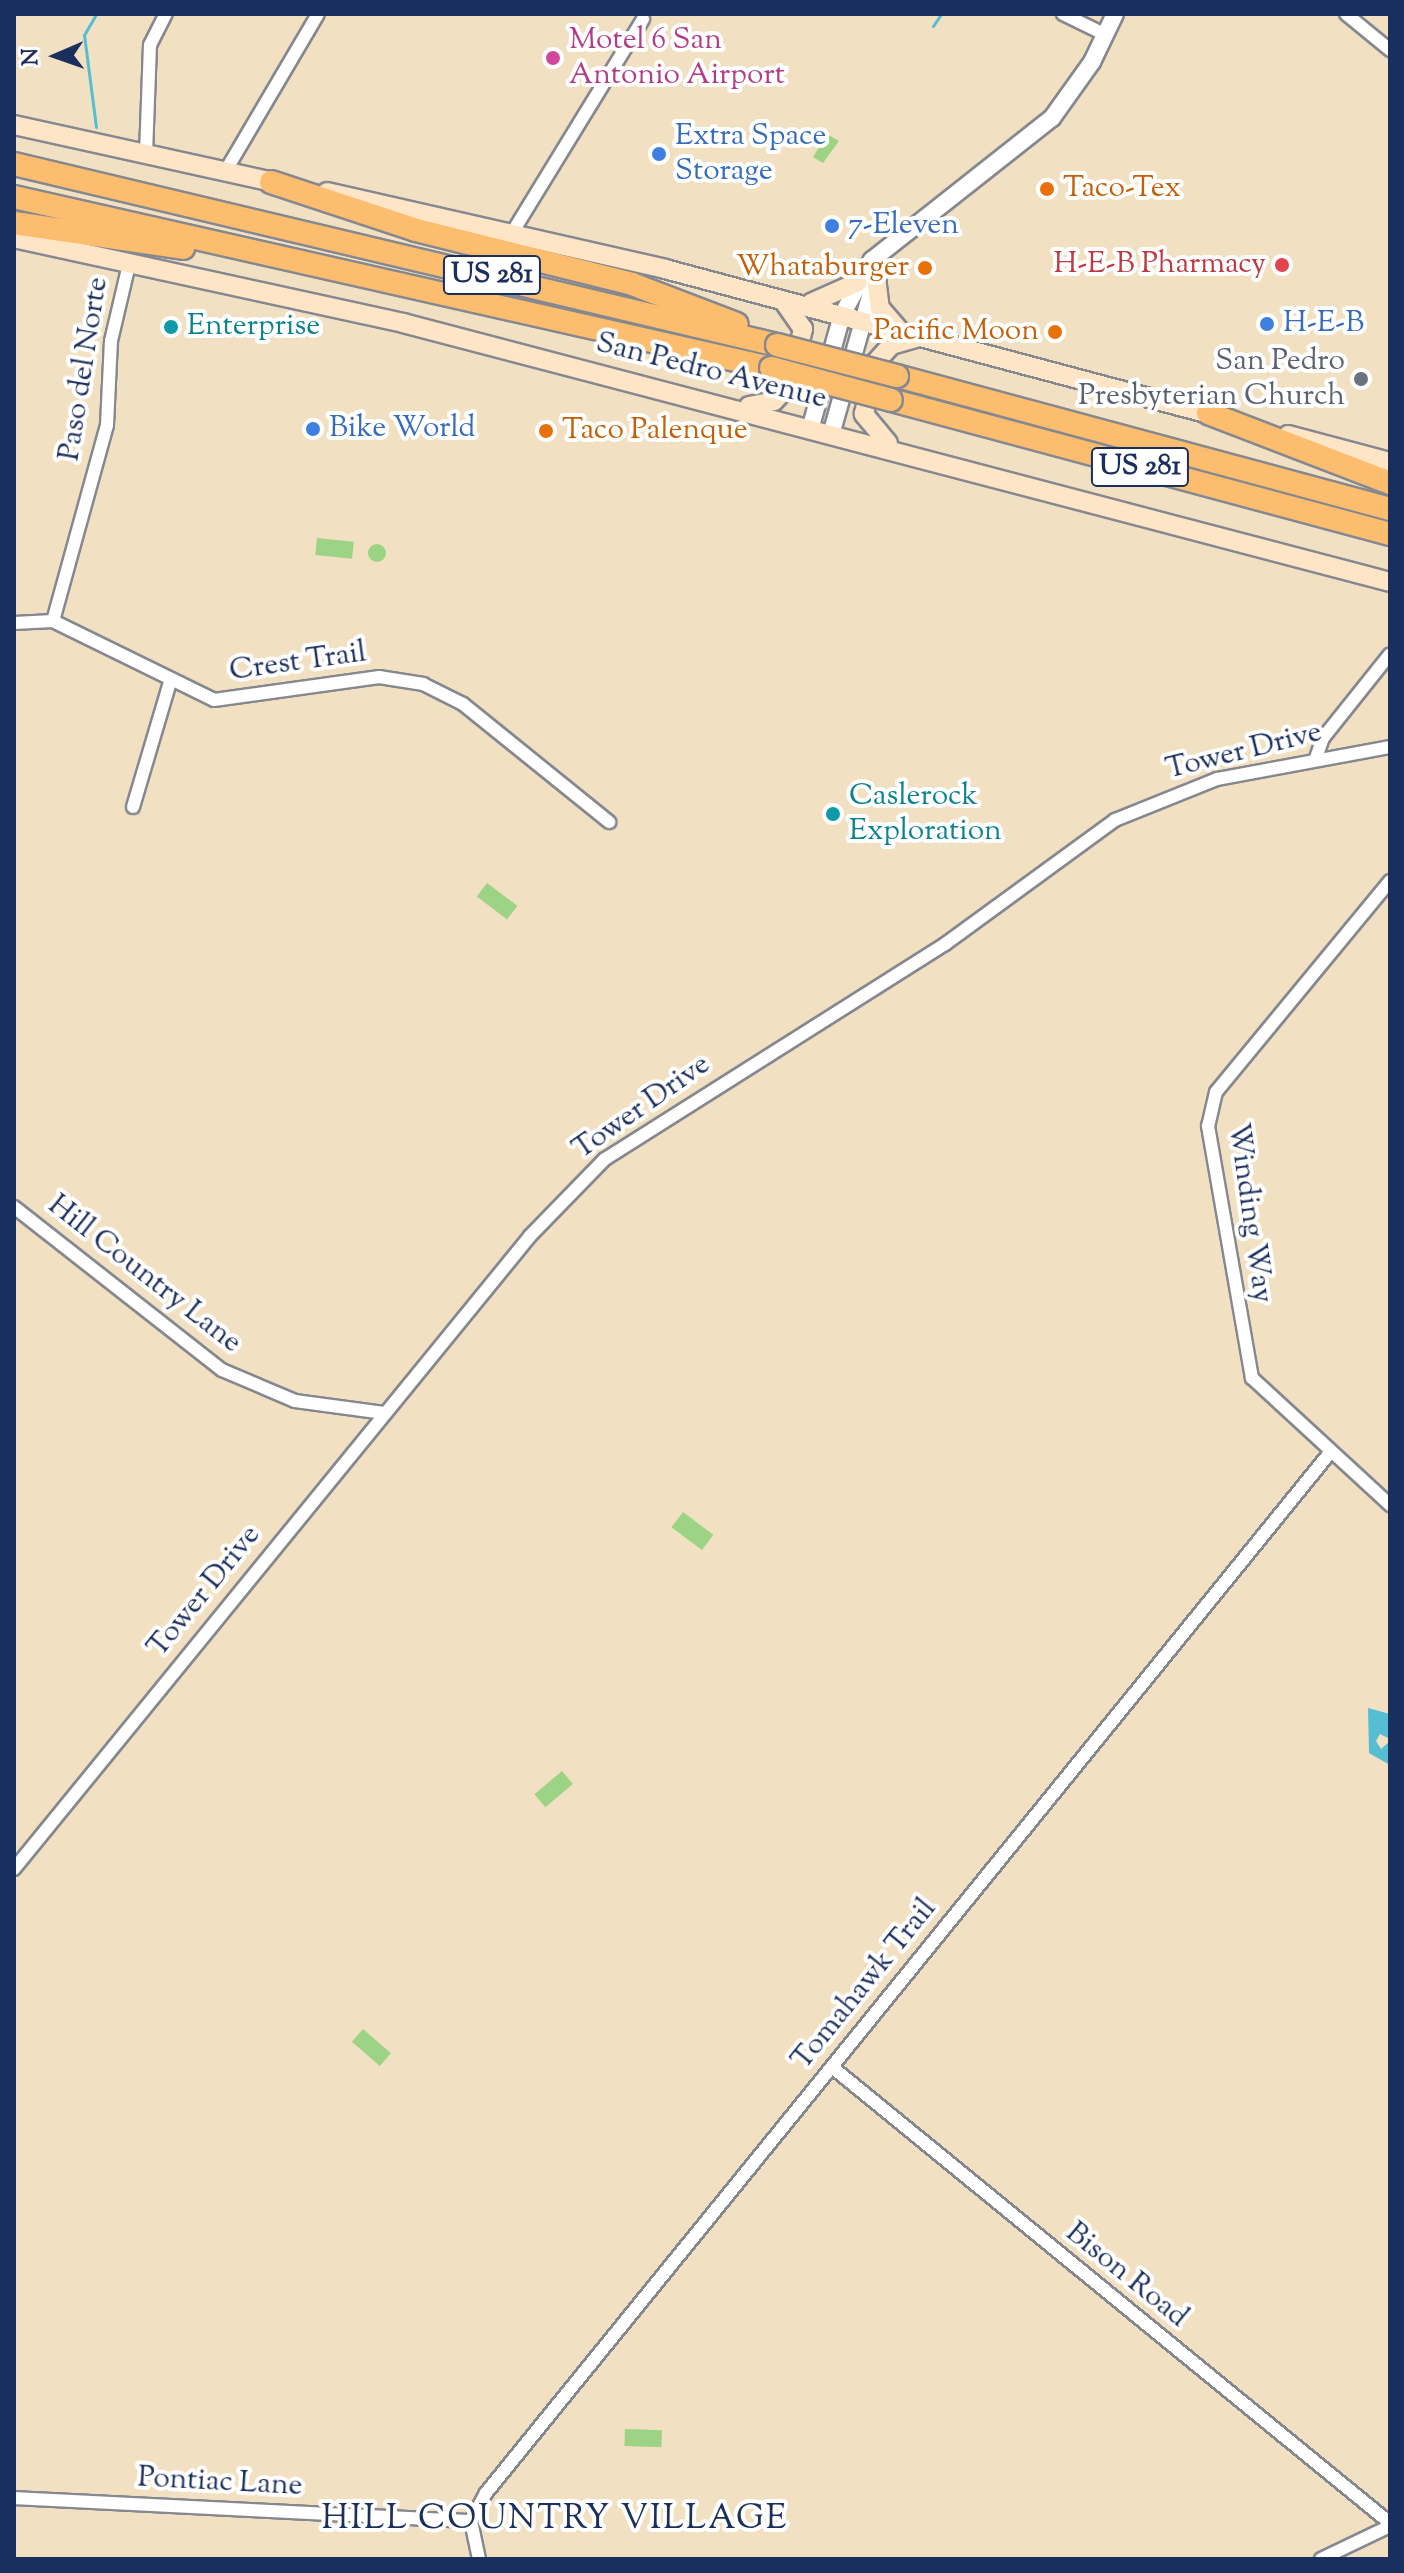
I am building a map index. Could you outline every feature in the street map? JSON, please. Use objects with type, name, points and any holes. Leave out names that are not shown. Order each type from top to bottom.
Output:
[{"type":"highway","name":"US 281","points":[[14,164],[769,343],[1390,509]]},
{"type":"highway","points":[[271,182],[416,230],[632,284],[734,321],[769,343]]},
{"type":"highway","name":"US 281","points":[[14,197],[454,291],[771,368],[1390,534]]},
{"type":"highway","points":[[14,223],[454,291]]},
{"type":"highway","points":[[1208,413],[1390,483]]},
{"type":"main road","points":[[14,125],[512,233],[898,329],[1390,462]]},
{"type":"main road","name":"San Pedro Avenue","points":[[14,238],[739,407],[1390,582]]},
{"type":"main road","points":[[789,301],[835,298],[867,280],[880,308],[898,329]]},
{"type":"main road","points":[[739,407],[772,402],[788,388],[803,329],[789,301]]},
{"type":"main road","points":[[895,448],[869,427],[864,404],[881,352],[922,336]]},
{"type":"street","points":[[146,154],[150,45],[166,14]]},
{"type":"street","points":[[225,172],[318,14]]},
{"type":"street","points":[[1063,14],[1106,35]]},
{"type":"street","points":[[811,426],[842,315],[885,251],[1052,118],[1106,35],[1115,14]]},
{"type":"street","points":[[1346,14],[1390,50]]},
{"type":"street","points":[[512,233],[643,19]]},
{"type":"street","name":"Paso del Norte","points":[[53,621],[107,425],[111,341],[129,264]]},
{"type":"street","points":[[832,431],[861,320],[867,280]]},
{"type":"street","points":[[14,623],[53,621]]},
{"type":"street","name":"Crest Trail","points":[[53,621],[170,682],[237,701],[379,677],[423,684],[463,704],[609,822]]},
{"type":"street","points":[[1316,758],[1323,738],[1390,654]]},
{"type":"street","points":[[133,807],[170,682]]},
{"type":"street","name":"Tower Drive","points":[[14,1869],[559,1201],[605,1159],[945,944],[1115,820],[1217,779],[1316,758],[1390,747]]},
{"type":"street","name":"Winding Way","points":[[1390,881],[1216,1092],[1208,1126],[1252,1378],[1329,1454],[1390,1505]]},
{"type":"street","name":"Hill Country Lane","points":[[14,1207],[222,1370],[295,1401],[384,1413]]},
{"type":"street","name":"Tomahawk Trail","points":[[471,2521],[486,2493],[1329,1454]]},
{"type":"street","name":"Bison Road","points":[[832,2067],[1390,2524]]},
{"type":"street","name":"Pontiac Lane","points":[[14,2498],[471,2521]]},
{"type":"street","points":[[471,2521],[479,2559]]},
{"type":"street","points":[[1321,2559],[1390,2524]]},
{"type":"green space","points":[[827,134],[839,141],[823,163],[813,157]]},
{"type":"green space","points":[[317,538],[354,542],[352,559],[315,555]]},
{"type":"green space","points":[[377,544],[386,553],[377,562],[368,553]]},
{"type":"green space","points":[[487,883],[517,906],[507,919],[477,897]]},
{"type":"green space","points":[[683,1512],[713,1535],[702,1550],[672,1527]]},
{"type":"green space","points":[[562,1771],[573,1784],[545,1807],[534,1794]]},
{"type":"green space","points":[[363,2029],[391,2053],[380,2066],[352,2042]]},
{"type":"green space","points":[[625,2429],[662,2430],[661,2447],[624,2446]]},
{"type":"water","points":[[1368,1708],[1390,1714],[1390,1739],[1380,1734],[1376,1741],[1381,1749],[1390,1741],[1390,1765],[1369,1753]]},
{"type":"waterway","points":[[96,14],[84,35],[96,127]]},
{"type":"waterway","points":[[933,26],[941,14]]},
{"type":"place","name":"Motel 6 San Antonio Airport","points":[[553,58]]},
{"type":"place","name":"Extra Space Storage","points":[[659,154]]},
{"type":"place","name":"Taco-Tex","points":[[1047,189]]},
{"type":"place","name":"7-Eleven","points":[[832,226]]},
{"type":"place","name":"H-E-B Pharmacy","points":[[1282,265]]},
{"type":"place","name":"Whataburger","points":[[925,268]]},
{"type":"place","name":"H-E-B","points":[[1267,324]]},
{"type":"place","name":"Enterprise","points":[[171,327]]},
{"type":"place","name":"Pacific Moon","points":[[1055,332]]},
{"type":"place","name":"San Pedro Presbyterian Church","points":[[1361,379]]},
{"type":"place","name":"Bike World","points":[[313,429]]},
{"type":"place","name":"Taco Palenque","points":[[546,431]]},
{"type":"place","name":"Caslerock Exploration","points":[[833,814]]},
{"type":"district","name":"HILL COUNTRY VILLAGE","points":[[555,2520]]}]
